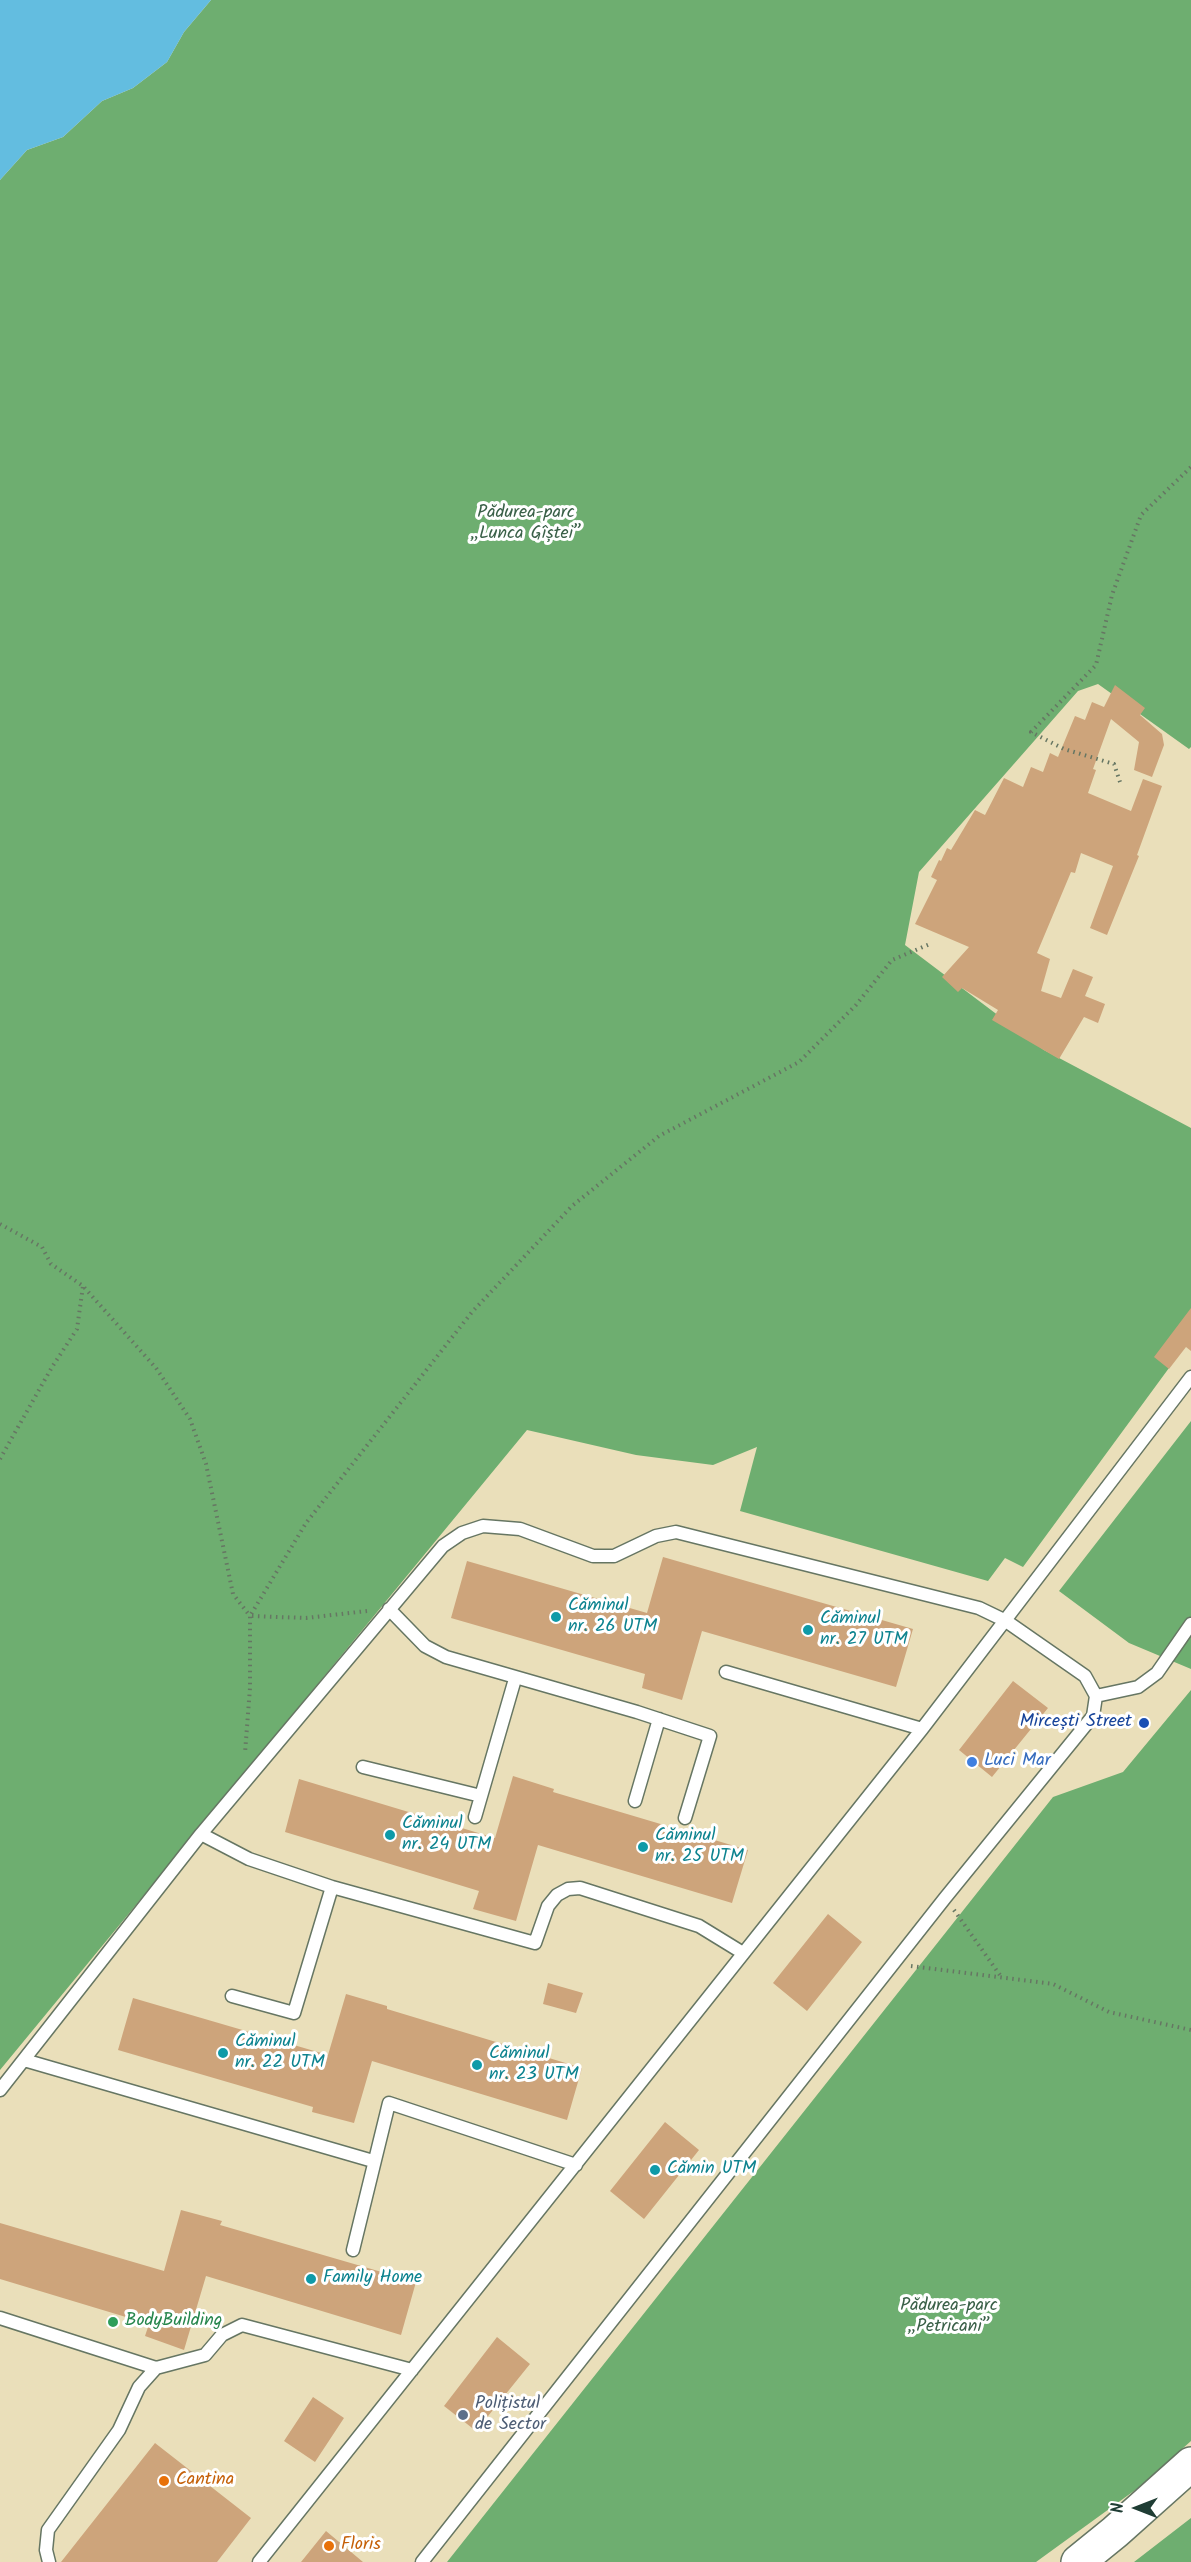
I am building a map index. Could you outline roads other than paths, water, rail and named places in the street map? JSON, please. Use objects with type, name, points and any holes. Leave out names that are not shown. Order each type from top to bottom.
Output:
[{"type":"main road","points":[[1077,2562],[1115,2532],[1191,2464]]},
{"type":"lane","points":[[259,2562],[922,1729],[1191,1377]]},
{"type":"lane","points":[[0,2090],[201,1834],[388,1609],[443,1546],[462,1533],[483,1526],[520,1529],[593,1556],[614,1556],[656,1536],[676,1532],[979,1608],[1006,1621],[1085,1676],[1096,1696],[1093,1716],[945,1898],[422,2562]]},
{"type":"lane","points":[[388,1609],[433,1651],[514,1679],[659,1719],[710,1736],[685,1818]]},
{"type":"lane","points":[[1096,1696],[1138,1687],[1157,1673],[1191,1624]]},
{"type":"lane","points":[[726,1672],[922,1729]]},
{"type":"lane","points":[[474,1817],[514,1679]]},
{"type":"lane","points":[[634,1801],[659,1719]]},
{"type":"lane","points":[[363,1767],[481,1796]]},
{"type":"lane","points":[[201,1834],[249,1859],[332,1887],[535,1942],[548,1906],[557,1895],[568,1889],[580,1888],[699,1926],[743,1953]]},
{"type":"lane","points":[[232,1996],[294,2013],[332,1887]]},
{"type":"lane","points":[[24,2060],[373,2161]]},
{"type":"lane","points":[[353,2250],[388,2103],[576,2164]]},
{"type":"lane","points":[[0,2318],[156,2368],[205,2355],[222,2335],[242,2325],[412,2370]]},
{"type":"lane","points":[[49,2562],[46,2550],[48,2530],[119,2430],[139,2387],[156,2368]]},
{"type":"water","points":[[0,0],[211,0],[184,32],[167,62],[133,88],[102,101],[63,137],[27,150],[0,180]]},
{"type":"place","name":"Căminul nr. 26 UTM","points":[[556,1617]]},
{"type":"place","name":"Căminul nr. 27 UTM","points":[[808,1630]]},
{"type":"place","name":"Mircești Street","points":[[1144,1723]]},
{"type":"place","name":"Luci Mar","points":[[972,1762]]},
{"type":"place","name":"Căminul nr. 24 UTM","points":[[390,1835]]},
{"type":"place","name":"Căminul nr. 25 UTM","points":[[643,1847]]},
{"type":"place","name":"Căminul nr. 22 UTM","points":[[223,2053]]},
{"type":"place","name":"Căminul nr. 23 UTM","points":[[477,2065]]},
{"type":"place","name":"Cămin UTM","points":[[655,2170]]},
{"type":"place","name":"Family Home","points":[[311,2279]]},
{"type":"place","name":"BodyBuilding","points":[[113,2322]]},
{"type":"place","name":"Polițistul de Sector","points":[[463,2415]]},
{"type":"place","name":"Cantina","points":[[164,2481]]},
{"type":"place","name":"Floris","points":[[329,2546]]},
{"type":"park label","name":"Pădurea-parc „Lunca Gîștei”","points":[[526,524]]},
{"type":"park label","name":"Pădurea-parc „Petricani”","points":[[949,2317]]}]
